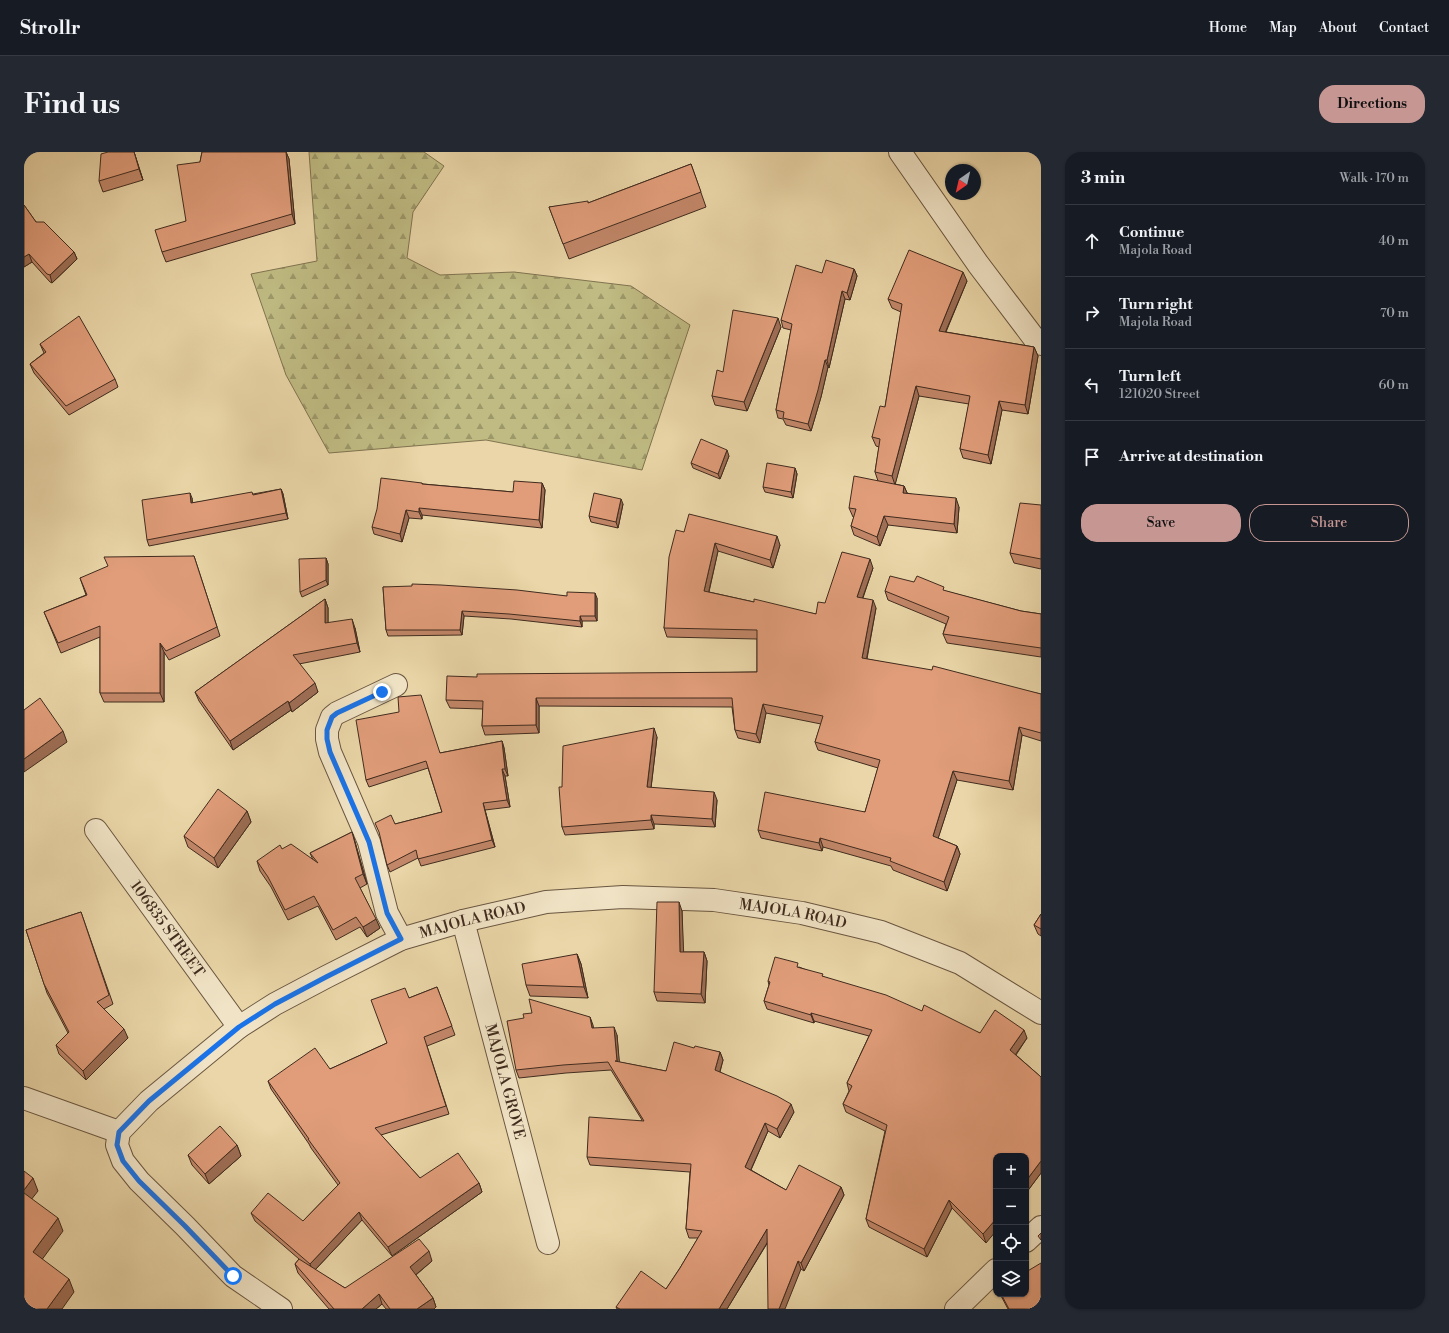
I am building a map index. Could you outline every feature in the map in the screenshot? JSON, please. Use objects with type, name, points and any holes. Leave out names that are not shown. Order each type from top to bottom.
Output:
[{"type":"street","points":[[900,152],[978,264],[1034,338],[1041,344]]},
{"type":"street","points":[[396,685],[337,713],[328,723],[327,739],[333,759],[369,842],[387,913],[401,939]]},
{"type":"street","name":"106835 STREET","points":[[96,830],[239,1027]]},
{"type":"street","name":"MAJOLA ROAD","points":[[119,1132],[149,1101],[239,1027],[300,991],[401,939],[463,921],[546,902],[623,897],[714,900],[802,913],[881,932],[960,963],[1041,1013]]},
{"type":"street","name":"MAJOLA GROVE","points":[[463,921],[548,1243]]},
{"type":"street","points":[[24,1098],[119,1132],[117,1145],[123,1161],[139,1181],[233,1276],[281,1309]]},
{"type":"street","points":[[1029,1238],[1041,1227]]},
{"type":"street","points":[[956,1309],[993,1273]]},
{"type":"green space","points":[[309,152],[424,152],[444,166],[413,212],[407,258],[440,275],[514,272],[631,286],[690,325],[642,470],[486,440],[329,453],[286,375],[251,274],[317,261]]},
{"type":"building","points":[[108,152],[134,152],[139,169],[99,181],[101,154]]},
{"type":"building","points":[[202,152],[286,152],[292,214],[162,252],[155,230],[186,221],[177,165],[200,162]]},
{"type":"building","points":[[691,164],[701,192],[563,244],[549,207],[588,201],[588,203]]},
{"type":"building","points":[[24,205],[36,222],[44,222],[74,252],[50,275],[47,274],[29,254],[24,257]]},
{"type":"building","points":[[909,250],[963,272],[939,331],[1034,347],[1025,405],[999,401],[988,455],[960,449],[970,396],[916,386],[892,476],[875,472],[880,439],[872,437],[880,406],[885,407],[902,304],[888,299]]},
{"type":"building","points":[[826,260],[854,269],[847,293],[842,291],[827,360],[825,360],[808,424],[783,418],[784,412],[776,410],[792,324],[781,320],[796,265],[822,273]]},
{"type":"building","points":[[733,310],[778,318],[744,402],[712,396],[717,370],[723,372]]},
{"type":"building","points":[[79,316],[115,379],[66,406],[30,364],[46,352],[40,344]]},
{"type":"building","points":[[701,439],[727,450],[718,474],[691,463]]},
{"type":"building","points":[[767,463],[795,468],[791,492],[763,487]]},
{"type":"building","points":[[854,476],[904,486],[903,493],[956,498],[954,524],[884,516],[877,537],[851,526],[856,509],[849,508]]},
{"type":"building","points":[[381,478],[422,484],[513,492],[514,481],[542,483],[539,520],[419,508],[419,512],[406,510],[400,534],[372,527],[377,509]]},
{"type":"building","points":[[281,489],[286,513],[147,540],[142,500],[190,493],[191,503],[252,492],[253,495]]},
{"type":"building","points":[[594,493],[621,499],[616,522],[589,516]]},
{"type":"building","points":[[1020,503],[1041,505],[1041,559],[1010,553]]},
{"type":"building","points":[[689,514],[777,536],[770,560],[715,543],[704,591],[754,602],[754,599],[816,614],[818,602],[825,603],[842,552],[870,559],[857,597],[873,600],[862,658],[932,670],[933,666],[1041,694],[1041,733],[1019,727],[1009,781],[953,771],[933,836],[957,846],[944,882],[890,861],[891,858],[820,838],[819,843],[758,830],[765,792],[865,812],[880,760],[815,742],[823,716],[763,704],[756,734],[735,730],[732,698],[536,698],[536,725],[482,726],[483,701],[446,700],[447,676],[477,677],[477,674],[757,672],[757,630],[664,628],[669,557],[676,530],[684,532]]},
{"type":"building","points":[[194,556],[217,627],[166,651],[160,643],[160,693],[100,693],[100,626],[58,643],[44,612],[87,595],[80,578],[108,566],[104,557]]},
{"type":"building","points":[[326,558],[326,580],[300,592],[299,559]]},
{"type":"building","points":[[890,576],[914,582],[917,576],[944,587],[943,590],[1021,611],[1041,614],[1041,648],[943,634],[949,617],[885,591]]},
{"type":"building","points":[[412,584],[517,590],[567,596],[567,592],[595,593],[595,616],[580,616],[580,621],[462,611],[460,630],[386,630],[383,587],[412,586]]},
{"type":"building","points":[[325,599],[325,623],[352,619],[357,643],[293,655],[315,683],[289,703],[288,701],[230,741],[195,692]]},
{"type":"building","points":[[421,695],[440,753],[502,741],[505,769],[502,769],[507,800],[483,803],[492,840],[418,859],[416,850],[387,865],[379,832],[375,823],[391,815],[395,824],[442,812],[426,761],[366,780],[356,720],[399,712],[398,697]]},
{"type":"building","points":[[40,698],[63,731],[24,759],[24,710]]},
{"type":"building","points":[[654,728],[647,787],[714,792],[712,819],[651,815],[651,820],[562,827],[559,787],[562,787],[563,746]]},
{"type":"building","points":[[218,789],[247,811],[214,858],[184,836]]},
{"type":"building","points":[[352,832],[363,874],[355,878],[376,919],[363,927],[356,917],[333,930],[314,896],[285,910],[268,877],[257,861],[280,845],[282,849],[291,844],[318,863],[310,853]]},
{"type":"building","points":[[657,902],[679,902],[680,952],[704,952],[701,994],[654,992]]},
{"type":"building","points":[[81,912],[109,995],[97,1002],[124,1029],[83,1071],[56,1045],[69,1032],[44,984],[26,930]]},
{"type":"building","points":[[1041,914],[1041,929],[1034,925]]},
{"type":"building","points":[[577,954],[584,987],[526,985],[522,964]]},
{"type":"building","points":[[775,957],[798,963],[797,967],[823,974],[822,976],[886,995],[922,1011],[924,1005],[980,1033],[995,1010],[1024,1030],[1010,1050],[1041,1077],[1041,1161],[1029,1177],[1029,1153],[993,1153],[993,1222],[983,1234],[949,1200],[924,1249],[866,1219],[887,1125],[843,1104],[852,1086],[847,1083],[872,1030],[811,1013],[811,1015],[764,1001],[770,982],[768,981]]},
{"type":"building","points":[[437,987],[452,1026],[424,1037],[446,1106],[375,1128],[420,1178],[458,1153],[479,1183],[388,1247],[359,1212],[310,1264],[251,1213],[268,1193],[303,1221],[340,1183],[268,1081],[315,1048],[330,1069],[387,1043],[371,1000],[405,988],[409,998]]},
{"type":"building","points":[[529,999],[590,1017],[592,1028],[614,1027],[617,1061],[615,1061],[666,1071],[674,1042],[694,1048],[695,1046],[720,1052],[715,1070],[777,1096],[791,1104],[777,1129],[765,1123],[745,1167],[786,1190],[799,1165],[841,1187],[801,1263],[798,1261],[779,1309],[768,1309],[767,1229],[719,1309],[620,1309],[616,1307],[641,1271],[666,1289],[702,1231],[686,1229],[691,1164],[587,1157],[589,1117],[644,1121],[608,1062],[516,1070],[507,1021],[524,1018],[523,1014],[532,1013]]},
{"type":"building","points":[[220,1126],[237,1145],[205,1174],[188,1155]]},
{"type":"building","points":[[24,1171],[33,1178],[24,1190]]},
{"type":"building","points":[[24,1193],[58,1218],[33,1252],[69,1279],[47,1309],[24,1309]]},
{"type":"building","points":[[1041,1233],[1041,1240],[1038,1236]]},
{"type":"building","points":[[419,1239],[429,1251],[410,1267],[433,1298],[417,1309],[390,1309],[379,1294],[362,1309],[334,1309],[295,1264],[299,1259],[345,1288]]},
{"type":"building","points":[[1041,1263],[1041,1309],[1009,1309],[1003,1297],[1029,1297],[1029,1270]]},
{"type":"route","points":[[233,1276],[139,1181],[123,1161],[117,1145],[119,1132],[149,1101],[239,1027],[275,1004],[401,939],[387,913],[369,842],[330,752],[327,739],[328,723],[332,717],[337,713],[382,692]]}]
